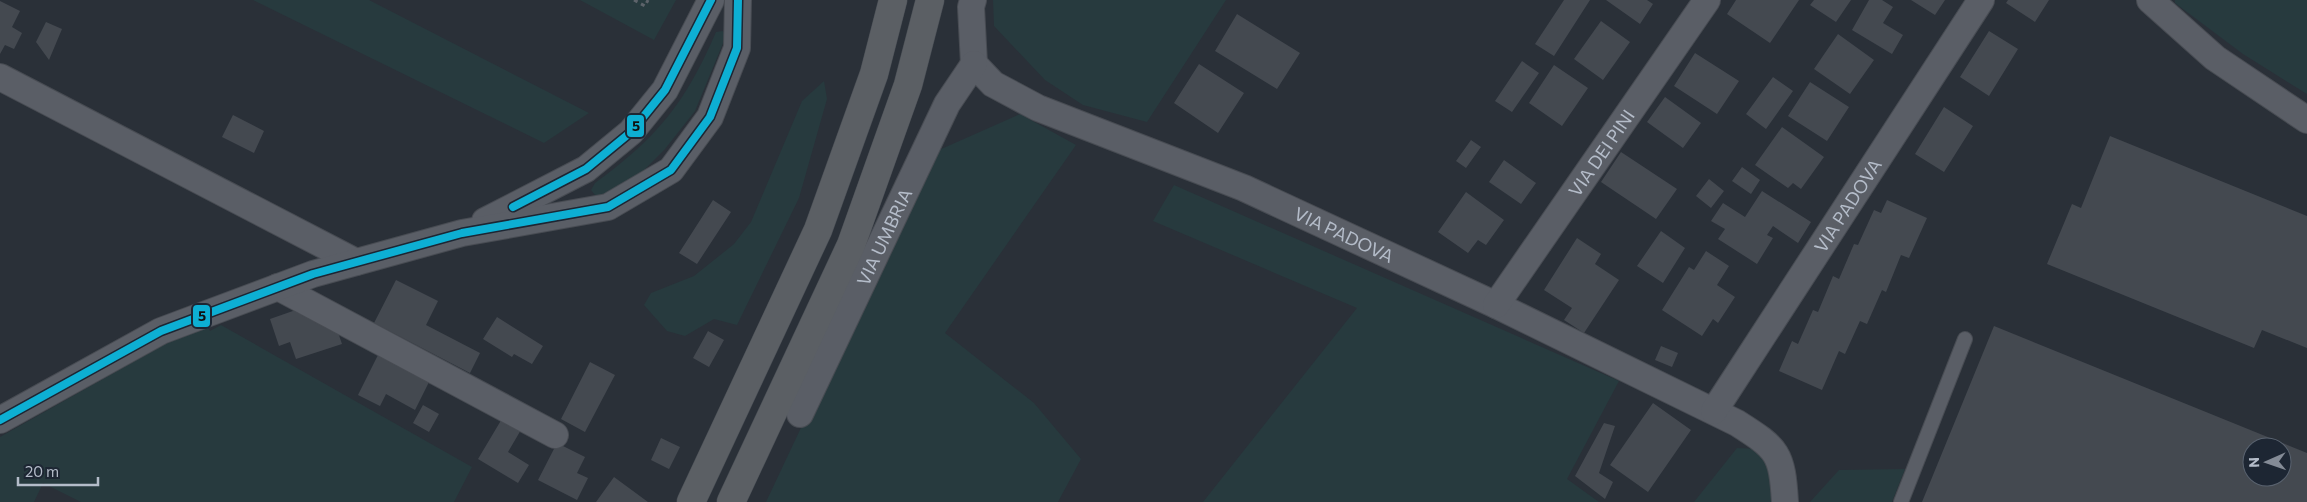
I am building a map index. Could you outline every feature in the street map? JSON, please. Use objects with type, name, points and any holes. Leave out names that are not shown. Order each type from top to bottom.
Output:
[{"type":"highway","points":[[691,502],[818,230],[874,74],[893,0]]},
{"type":"highway","points":[[731,502],[851,245],[908,85],[930,0]]},
{"type":"street","points":[[462,233],[586,169],[631,132],[665,90],[711,0]]},
{"type":"street","points":[[1,419],[161,331],[313,274],[462,233],[608,207],[671,170],[710,117],[737,48],[738,0]]},
{"type":"street","points":[[973,0],[971,7],[974,64]]},
{"type":"street","name":"VIA DEI PINI","points":[[1496,306],[1707,0]]},
{"type":"street","name":"VIA PADOVA","points":[[1714,411],[1981,0]]},
{"type":"street","points":[[2150,0],[2215,58],[2307,120]]},
{"type":"street","name":"VIA PADOVA","points":[[974,64],[992,84],[1038,108],[1244,188],[1714,411],[1770,443],[1783,470],[1785,502]]},
{"type":"street","name":"VIA UMBRIA","points":[[800,414],[947,104],[974,64]]},
{"type":"street","points":[[0,77],[356,262]]},
{"type":"street","points":[[278,287],[555,435]]},
{"type":"lane","points":[[1901,502],[1965,339]]},
{"type":"path","points":[[634,0],[645,6],[648,0]]},
{"type":"green space","points":[[253,0],[369,0],[589,113],[544,143]]},
{"type":"green space","points":[[580,0],[676,0],[654,40]]},
{"type":"green space","points":[[993,0],[1226,0],[1147,122],[1083,105],[1045,80],[994,26]]},
{"type":"green space","points":[[2175,0],[2307,0],[2307,94],[2243,54],[2175,3]]},
{"type":"green space","points":[[723,31],[726,36],[695,111],[665,149],[639,175],[601,195],[595,195],[591,190],[595,183],[636,150],[668,117],[693,79],[716,32]]},
{"type":"green space","points":[[824,81],[827,99],[799,198],[737,325],[714,319],[685,336],[667,331],[644,305],[651,293],[694,276],[734,244],[751,222],[802,101]]},
{"type":"green space","points":[[1020,114],[1076,145],[945,333],[1034,403],[1081,459],[1058,502],[766,502],[930,154]]},
{"type":"green space","points":[[1174,185],[1619,381],[1567,479],[1599,502],[1203,502],[1357,308],[1153,221]]},
{"type":"green space","points":[[207,325],[210,331],[221,325],[472,467],[454,502],[81,502],[43,483],[34,502],[0,502],[0,437],[165,344]]},
{"type":"green space","points":[[1737,448],[1759,449],[1775,471],[1773,502],[1694,502]]},
{"type":"green space","points":[[1905,469],[1892,502],[1810,502],[1839,470]]},
{"type":"building","points":[[1564,0],[1590,0],[1554,56],[1535,44]]},
{"type":"building","points":[[1606,0],[1647,0],[1653,4],[1640,24]]},
{"type":"building","points":[[1736,0],[1799,0],[1770,43],[1727,14]]},
{"type":"building","points":[[1814,0],[1851,0],[1836,22],[1810,5]]},
{"type":"building","points":[[1869,0],[1882,0],[1893,7],[1883,23],[1903,35],[1892,54],[1852,30]]},
{"type":"building","points":[[1911,0],[1945,0],[1935,15]]},
{"type":"building","points":[[2008,0],[2049,0],[2035,22],[2006,3]]},
{"type":"building","points":[[0,1],[20,11],[12,27],[22,33],[14,49],[5,45],[0,54]]},
{"type":"building","points":[[1237,14],[1300,53],[1277,89],[1215,51]]},
{"type":"building","points":[[1601,21],[1630,42],[1603,80],[1574,59]]},
{"type":"building","points":[[46,22],[62,29],[49,60],[36,42]]},
{"type":"building","points":[[1989,31],[2018,49],[1989,96],[1960,77]]},
{"type":"building","points":[[1838,34],[1874,60],[1850,94],[1814,69]]},
{"type":"building","points":[[1695,53],[1739,81],[1717,114],[1674,86]]},
{"type":"building","points":[[1522,61],[1539,73],[1512,112],[1495,101]]},
{"type":"building","points":[[1199,64],[1244,93],[1218,133],[1174,103]]},
{"type":"building","points":[[1554,65],[1588,88],[1562,126],[1529,103]]},
{"type":"building","points":[[1773,77],[1793,91],[1766,129],[1746,114]]},
{"type":"building","points":[[1810,82],[1849,107],[1827,141],[1788,116]]},
{"type":"building","points":[[1665,97],[1701,123],[1683,148],[1647,122]]},
{"type":"building","points":[[1944,107],[1973,126],[1944,172],[1915,154]]},
{"type":"building","points":[[233,115],[264,131],[254,153],[222,137]]},
{"type":"building","points":[[1782,127],[1824,157],[1801,189],[1793,183],[1788,188],[1755,165]]},
{"type":"building","points":[[2110,136],[2307,216],[2307,348],[2262,330],[2254,348],[2047,264],[2072,204],[2081,208]]},
{"type":"building","points":[[1471,140],[1481,147],[1466,168],[1456,161]]},
{"type":"building","points":[[1621,152],[1677,189],[1656,219],[1601,182]]},
{"type":"building","points":[[1504,160],[1536,183],[1521,204],[1489,182]]},
{"type":"building","points":[[1742,167],[1760,180],[1751,194],[1732,181]]},
{"type":"building","points":[[1709,179],[1724,191],[1711,208],[1696,196]]},
{"type":"building","points":[[1762,191],[1811,222],[1798,243],[1773,226],[1767,235],[1773,238],[1757,264],[1718,239],[1725,229],[1711,221],[1723,203],[1745,217]]},
{"type":"building","points":[[1466,192],[1504,220],[1486,245],[1478,240],[1468,253],[1438,232]]},
{"type":"building","points":[[713,200],[731,212],[697,264],[679,253]]},
{"type":"building","points":[[1887,200],[1927,218],[1909,258],[1901,255],[1886,292],[1882,290],[1867,324],[1860,321],[1845,354],[1839,351],[1822,390],[1779,371],[1792,341],[1798,344],[1813,310],[1818,312],[1833,276],[1839,279],[1854,244],[1858,245],[1874,210],[1881,213]]},
{"type":"building","points":[[1661,231],[1685,248],[1663,283],[1637,266]]},
{"type":"building","points":[[1577,238],[1601,254],[1595,264],[1619,280],[1584,333],[1564,320],[1572,308],[1544,290]]},
{"type":"building","points":[[1706,251],[1729,266],[1717,285],[1735,297],[1718,323],[1713,319],[1702,336],[1662,310],[1689,267],[1694,270]]},
{"type":"building","points":[[396,280],[438,301],[426,325],[480,353],[470,373],[374,323]]},
{"type":"building","points":[[310,305],[330,309],[342,344],[296,359],[290,342],[279,346],[270,319]]},
{"type":"building","points":[[497,317],[543,346],[532,364],[514,354],[512,357],[483,339]]},
{"type":"building","points":[[1994,326],[2268,437],[2242,437],[2242,487],[2292,487],[2292,447],[2307,453],[2307,502],[1922,502]]},
{"type":"building","points":[[708,331],[724,340],[709,367],[693,358]]},
{"type":"building","points":[[1661,346],[1678,353],[1672,367],[1655,360]]},
{"type":"building","points":[[380,351],[431,378],[415,410],[386,394],[380,406],[358,395]]},
{"type":"building","points":[[590,362],[615,375],[585,432],[561,419]]},
{"type":"building","points":[[1653,403],[1691,430],[1648,492],[1610,465]]},
{"type":"building","points":[[423,405],[439,414],[429,432],[413,423]]},
{"type":"building","points":[[506,412],[525,423],[508,452],[529,465],[518,483],[478,459]]},
{"type":"building","points":[[1604,423],[1615,426],[1599,473],[1613,482],[1605,499],[1575,476]]},
{"type":"building","points":[[661,438],[680,447],[669,469],[651,460]]},
{"type":"building","points":[[557,443],[585,457],[577,473],[588,478],[577,500],[538,480]]},
{"type":"building","points":[[614,477],[648,502],[596,502]]},
{"type":"transit line","name":"5","points":[[513,207],[586,169],[631,132],[665,90],[711,0]]},
{"type":"transit line","name":"5","points":[[0,420],[161,331],[313,274],[462,233],[608,207],[671,170],[710,117],[737,48],[738,0]]}]
